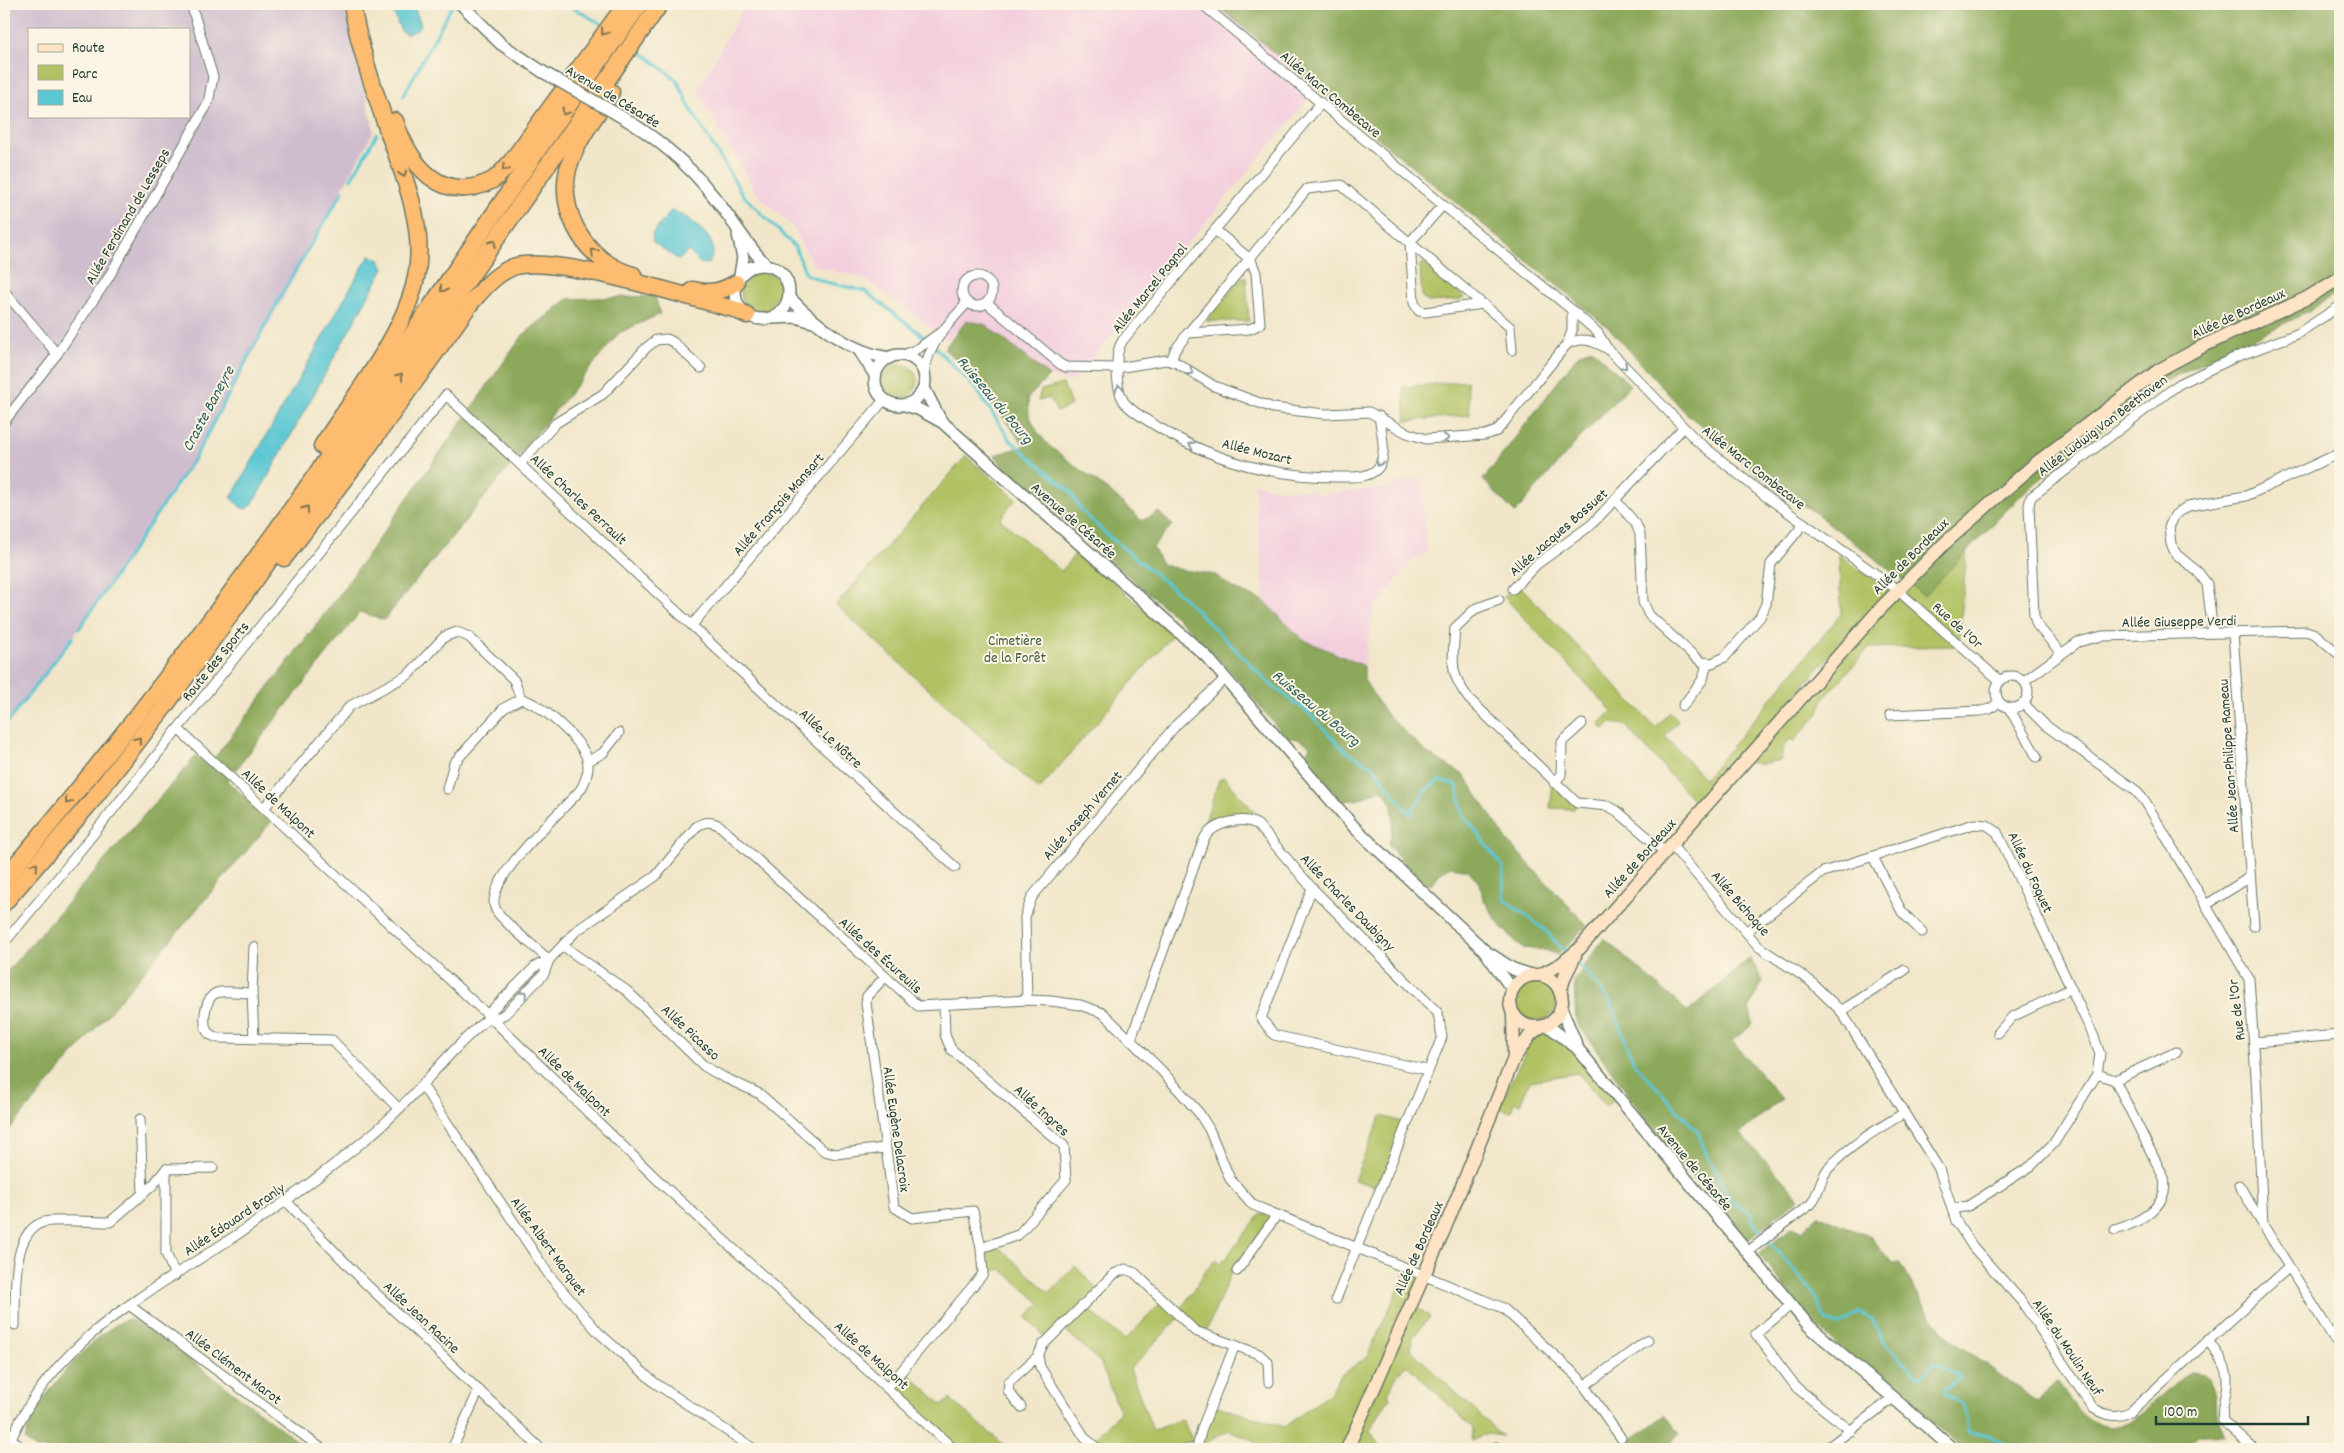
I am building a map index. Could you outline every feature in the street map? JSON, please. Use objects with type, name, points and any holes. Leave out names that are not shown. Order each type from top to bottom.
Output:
[{"type":"highway","points":[[352,4],[389,119],[418,166],[435,181],[453,189],[471,187],[493,180],[511,162],[596,54]]},
{"type":"highway","points":[[85,781],[299,483],[398,327],[414,286],[419,251],[412,204],[361,4]]},
{"type":"highway","points":[[4,879],[85,781],[197,638],[321,467],[623,14],[640,4]]},
{"type":"highway","points":[[165,706],[625,61],[660,4]]},
{"type":"highway","points":[[639,40],[669,4]]},
{"type":"highway","points":[[625,61],[579,143],[568,169],[566,198],[575,227],[583,241],[599,257],[629,274],[709,293],[719,292],[738,279]]},
{"type":"highway","points":[[4,903],[90,803],[258,591],[361,458],[470,304],[490,282],[514,267],[527,264],[559,266],[734,309],[747,315]]},
{"type":"main road","name":"Allée de Bordeaux","points":[[1535,975],[1566,966],[1898,590],[1957,532],[2035,464],[2141,383],[2183,357],[2292,306],[2340,278]]},
{"type":"main road","points":[[1560,992],[1552,980],[1535,975],[1523,978],[1512,990],[1510,998],[1513,1015],[1525,1026],[1544,1026],[1558,1015],[1561,1008],[1560,992],[1566,966]]},
{"type":"main road","name":"Allée de Bordeaux","points":[[1513,1015],[1515,1036],[1514,1058]]},
{"type":"main road","name":"Allée de Bordeaux","points":[[1347,1449],[1424,1275],[1514,1058],[1531,1034],[1544,1026]]},
{"type":"street","name":"Allée Ferdinand de Lesseps","points":[[4,422],[57,354],[107,280],[210,96],[213,77],[191,4]]},
{"type":"street","name":"Allée Marc Combecave","points":[[1202,4],[1572,310],[1598,333],[1608,349],[1683,428],[1764,495],[1898,590]]},
{"type":"street","name":"Avenue de Césarée","points":[[462,5],[501,44],[542,72],[616,113],[654,137],[687,166],[714,196],[736,228],[765,264]]},
{"type":"street","name":"Allée Marcel Pagnol","points":[[1117,368],[1119,349],[1123,340],[1321,103]]},
{"type":"street","points":[[1171,361],[1175,350],[1188,333],[1251,260],[1307,189],[1341,185],[1510,327],[1512,350]]},
{"type":"street","points":[[1443,204],[1410,242],[1414,303],[1419,311],[1424,312],[1483,304]]},
{"type":"street","name":"Avenue de Césarée","points":[[736,228],[743,258],[738,279]]},
{"type":"street","points":[[1188,333],[1250,329],[1260,324],[1256,273],[1251,260],[1215,230]]},
{"type":"street","points":[[773,318],[786,306],[789,297],[787,280],[782,272],[765,264],[747,269],[738,279],[736,301],[747,315],[764,320],[790,316],[815,322]]},
{"type":"street","points":[[978,276],[987,280],[992,294],[987,303],[980,306],[967,303],[962,295],[963,287],[968,279],[978,276]]},
{"type":"street","points":[[4,291],[57,354]]},
{"type":"street","points":[[789,297],[815,322],[859,350],[889,358],[904,355],[942,332]]},
{"type":"street","points":[[889,358],[878,368],[876,389],[884,400],[890,404],[905,405],[918,398],[924,388],[927,355],[942,332],[967,303]]},
{"type":"street","points":[[987,303],[1060,364],[1073,368],[1117,368],[1160,360],[1171,361],[1214,386],[1273,408],[1325,414],[1369,412],[1419,438],[1434,439],[1491,434],[1508,419],[1567,344],[1572,331],[1572,310]]},
{"type":"street","name":"Allée Ludwig Van Beethoven","points":[[2061,653],[2037,625],[2034,616],[2029,505],[2031,497],[2178,384],[2236,357],[2297,334],[2340,306]]},
{"type":"street","points":[[521,463],[556,423],[602,394],[656,340],[667,339],[673,342],[701,368]]},
{"type":"street","name":"Allée Marc Combecave","points":[[1567,344],[1585,339],[1608,349]]},
{"type":"street","points":[[859,350],[876,375]]},
{"type":"street","points":[[904,355],[917,361],[924,373]]},
{"type":"street","name":"Allée Mozart","points":[[1117,368],[1119,390],[1125,402],[1150,422],[1178,439],[1208,453],[1265,470],[1331,477],[1370,474],[1378,468],[1382,458],[1379,416]]},
{"type":"street","name":"Avenue de Césarée","points":[[924,388],[942,422]]},
{"type":"street","name":"Allée Charles Perrault","points":[[446,395],[521,463],[692,625]]},
{"type":"street","name":"Route des Sports","points":[[4,943],[178,730],[446,395]]},
{"type":"street","name":"Allée François Mansart","points":[[692,625],[884,400]]},
{"type":"street","name":"Avenue de Césarée","points":[[905,405],[918,409],[942,422],[1188,639],[1226,678],[1355,828],[1484,950]]},
{"type":"street","name":"Allée Jacques Bossuet","points":[[1513,590],[1536,564],[1587,528],[1616,501],[1683,428]]},
{"type":"street","points":[[2213,634],[2210,591],[2207,584],[2198,572],[2176,554],[2171,544],[2169,527],[2175,515],[2188,506],[2246,496],[2340,455]]},
{"type":"street","points":[[1616,501],[1636,524],[1640,534],[1643,602],[1649,615],[1694,656],[1707,662],[1717,661],[1725,657],[1760,617],[1766,604],[1771,564],[1804,523]]},
{"type":"street","name":"Rue de l'Or","points":[[1898,590],[2000,681]]},
{"type":"street","points":[[1499,600],[1475,609],[1455,628],[1453,660],[1456,682],[1469,699],[1554,783],[1577,803],[1608,806],[1618,811],[1669,850]]},
{"type":"street","name":"Allée Le Nôtre","points":[[692,625],[854,778],[955,867]]},
{"type":"street","name":"Allée Giuseppe Verdi","points":[[2024,681],[2061,653],[2078,642],[2089,638],[2306,631],[2315,634],[2340,655]]},
{"type":"street","points":[[264,808],[350,706],[408,675],[444,637],[457,632],[469,637],[514,680],[521,699],[537,706],[575,739],[584,750],[588,761],[582,789],[511,866],[495,894],[494,906],[501,916],[549,960]]},
{"type":"street","name":"Allée Jean-Philippe Rameau","points":[[2234,633],[2254,926]]},
{"type":"street","points":[[1683,706],[1703,679],[1707,662]]},
{"type":"street","points":[[2009,708],[2017,707],[2023,703],[2028,690],[2024,681],[2014,675],[2005,677],[2000,681],[1995,691],[1999,702],[2009,708],[2037,757]]},
{"type":"street","name":"Allée Joseph Vernet","points":[[1027,1000],[1025,917],[1032,897],[1176,725],[1226,678]]},
{"type":"street","points":[[447,789],[454,763],[504,708],[521,699]]},
{"type":"street","points":[[1890,715],[1981,711],[1990,709],[1999,702]]},
{"type":"street","name":"Rue de l'Or","points":[[2023,703],[2050,728],[2138,792],[2249,979],[2263,1225],[2288,1268],[2340,1348]]},
{"type":"street","points":[[1554,783],[1561,775],[1562,742],[1582,724]]},
{"type":"street","name":"Allée de Malpont","points":[[178,730],[490,1017],[664,1186],[888,1387],[954,1449]]},
{"type":"street","points":[[588,761],[603,753],[619,733]]},
{"type":"street","name":"Allée Charles Daubigny","points":[[1131,1039],[1208,832],[1219,826],[1239,821],[1252,821],[1312,888],[1438,1012],[1442,1037],[1356,1247]]},
{"type":"street","name":"Allée des Écureuils","points":[[490,1017],[491,1011],[536,966],[549,960],[587,921],[656,876],[696,827],[709,822],[720,826],[884,978],[918,1006],[1027,1000],[1051,1001],[1088,1007],[1103,1014],[1131,1039],[1205,1121],[1230,1179],[1253,1205],[1503,1308],[1578,1377],[1621,1438]]},
{"type":"street","name":"Allée du Foquet","points":[[1747,931],[1814,877],[1974,824],[1982,824],[1992,828],[2000,838],[2098,1047],[2100,1063],[2097,1074],[2054,1143],[2032,1166],[1968,1206],[1952,1209]]},
{"type":"street","name":"Allée Bichoque","points":[[1669,850],[1747,931],[1759,947],[1809,980],[1840,1010],[1940,1169],[1952,1209]]},
{"type":"street","points":[[1873,857],[1902,912],[1922,932]]},
{"type":"street","points":[[2206,905],[2250,877]]},
{"type":"street","points":[[1312,888],[1261,1018],[1274,1035],[1427,1070]]},
{"type":"street","name":"Allée Picasso","points":[[563,946],[627,990],[704,1066],[760,1094],[824,1151],[836,1154],[884,1148]]},
{"type":"street","points":[[254,947],[252,993],[254,1039]]},
{"type":"street","points":[[1484,950],[1513,969],[1535,975]]},
{"type":"street","points":[[1484,950],[1512,990]]},
{"type":"street","points":[[1840,1010],[1905,970]]},
{"type":"street","name":"Allée Eugène Delacroix","points":[[884,978],[867,996],[866,1003],[884,1148],[894,1207],[912,1218],[973,1211],[981,1248],[984,1274],[888,1387]]},
{"type":"street","points":[[1998,1033],[2012,1017],[2070,989]]},
{"type":"street","points":[[252,993],[217,993],[211,997],[206,1004],[206,1029],[210,1035],[218,1038],[332,1040],[398,1108]]},
{"type":"street","name":"Allée Ingres","points":[[944,1004],[945,1035],[951,1049],[1064,1146],[1066,1180],[1018,1236],[981,1248]]},
{"type":"street","name":"Avenue de Césarée","points":[[1561,1008],[1577,1048]]},
{"type":"street","name":"Allée Édouard Branly","points":[[7,1449],[10,1439],[29,1406],[56,1368],[97,1328],[287,1202],[374,1133],[490,1017]]},
{"type":"street","name":"Avenue de Césarée","points":[[1544,1026],[1577,1048],[1810,1326],[1953,1449]]},
{"type":"street","points":[[2254,1042],[2340,1035]]},
{"type":"street","points":[[2097,1074],[2115,1080],[2176,1052]]},
{"type":"street","points":[[2115,1080],[2164,1178],[2166,1186],[2162,1199],[2144,1217],[2137,1223],[2115,1230]]},
{"type":"street","name":"Allée Albert Marquet","points":[[422,1085],[549,1275],[588,1320],[655,1383],[754,1449]]},
{"type":"street","points":[[1747,1252],[1814,1199],[1827,1170],[1874,1130],[1904,1113]]},
{"type":"street","points":[[140,1119],[143,1194]]},
{"type":"street","points":[[15,1325],[18,1253],[23,1240],[32,1230],[44,1222],[110,1222],[143,1194],[166,1169],[213,1168]]},
{"type":"street","points":[[166,1169],[166,1253],[175,1276]]},
{"type":"street","points":[[2239,1185],[2263,1225]]},
{"type":"street","name":"Allée Jean Racine","points":[[287,1202],[365,1283],[541,1449]]},
{"type":"street","name":"Allée du Moulin Neuf","points":[[1952,1209],[1956,1221],[1973,1247],[2022,1302],[2087,1402],[2101,1413],[2120,1416],[2130,1412],[2288,1268]]},
{"type":"street","points":[[1238,1271],[1276,1216]]},
{"type":"street","points":[[1336,1299],[1356,1247]]},
{"type":"street","points":[[1021,1407],[1008,1391],[1009,1382],[1038,1356],[1043,1345],[1114,1274],[1125,1269],[1135,1273],[1195,1331],[1259,1354],[1268,1362],[1269,1382]]},
{"type":"street","points":[[1792,1304],[1756,1334],[1797,1388],[1851,1431]]},
{"type":"street","name":"Allée Clément Marot","points":[[129,1305],[322,1449]]},
{"type":"street","points":[[1584,1386],[1648,1340]]},
{"type":"street","points":[[2208,1340],[2225,1368],[2228,1382],[2222,1414],[2223,1421],[2254,1449]]},
{"type":"street","points":[[1187,1449],[1197,1449],[1202,1428],[1234,1344]]},
{"type":"street","points":[[1038,1356],[1040,1367],[1085,1438],[1098,1449]]},
{"type":"street","points":[[452,1449],[479,1390]]},
{"type":"street","points":[[1826,1449],[1893,1398]]},
{"type":"street","points":[[10,1439],[22,1449]]},
{"type":"shaded area","points":[[4,4],[345,4],[374,131],[196,457],[44,679],[4,724]]},
{"type":"shaded area","points":[[746,4],[1215,4],[1317,89],[1072,382],[1049,376],[986,325],[967,320],[948,340],[865,279],[813,265],[792,225],[757,194],[697,91]]},
{"type":"shaded area","points":[[1422,478],[1427,552],[1413,561],[1373,609],[1364,666],[1267,623],[1254,483],[1275,489],[1316,491],[1316,495],[1392,488],[1392,484]]},
{"type":"green space","points":[[1215,4],[2340,4],[2340,290],[2308,312],[2163,382],[2023,493],[1924,596],[1813,511],[1771,486],[1684,411],[1610,329]]},
{"type":"green space","points":[[1424,263],[1464,297],[1459,300],[1428,302],[1422,297],[1420,265]]},
{"type":"green space","points":[[759,272],[775,277],[781,283],[783,292],[774,300],[771,312],[755,314],[744,303],[740,291],[745,281]]},
{"type":"green space","points":[[1242,277],[1246,277],[1249,321],[1206,321]]},
{"type":"green space","points":[[655,296],[660,314],[619,333],[384,620],[360,612],[227,781],[272,821],[4,1136],[4,975],[196,756],[209,765],[339,595],[523,335],[568,299]]},
{"type":"green space","points":[[967,320],[986,325],[1049,376],[1028,398],[1029,415],[1037,431],[1048,445],[1109,491],[1142,521],[1159,512],[1172,525],[1153,547],[1161,564],[1178,569],[1216,575],[1232,588],[1264,601],[1302,639],[1364,666],[1364,680],[1385,713],[1427,753],[1464,775],[1509,843],[1587,925],[1558,955],[1544,950],[1522,948],[1501,927],[1483,899],[1480,883],[1468,870],[1451,867],[1442,871],[1431,885],[1420,880],[1388,845],[1393,815],[1390,801],[1381,790],[1357,800],[1342,801],[1304,758],[1310,746],[1299,739],[1286,738],[1233,674],[1181,621],[1006,471],[995,455],[1025,446],[961,363],[944,349]]},
{"type":"green space","points":[[1591,348],[1630,385],[1579,439],[1515,513],[1483,480],[1579,354]]},
{"type":"green space","points":[[900,364],[907,365],[912,369],[916,374],[916,388],[912,393],[907,397],[900,398],[893,397],[888,393],[884,388],[883,381],[884,374],[888,369],[893,365]]},
{"type":"green space","points":[[1467,381],[1470,415],[1406,421],[1403,387]]},
{"type":"green space","points":[[1063,384],[1071,405],[1057,412],[1050,398],[1038,401],[1041,390]]},
{"type":"green space","name":"Cimetière de la Forêt","points":[[966,456],[1016,499],[1000,519],[1061,571],[1077,552],[1173,634],[1039,790],[836,605]]},
{"type":"green space","points":[[1967,546],[1959,644],[1955,646],[1869,648],[1821,702],[1819,713],[1794,741],[1789,739],[1783,748],[1781,760],[1760,764],[1746,762],[1898,590]]},
{"type":"green space","points":[[1839,555],[1890,591],[1858,623],[1719,783],[1696,803],[1625,725],[1611,723],[1603,729],[1599,724],[1612,711],[1504,597],[1518,584],[1656,728],[1670,712],[1678,721],[1665,736],[1705,779],[1841,614]]},
{"type":"green space","points":[[1224,777],[1262,821],[1245,817],[1232,817],[1203,827],[1219,780]]},
{"type":"green space","points":[[1553,782],[1577,803],[1574,809],[1550,808]]},
{"type":"green space","points":[[1604,938],[1688,1012],[1750,958],[1763,981],[1749,1007],[1753,1024],[1732,1041],[1782,1099],[1740,1133],[1799,1198],[1748,1240],[1659,1138],[1576,1021],[1574,981]]},
{"type":"green space","points":[[1540,979],[1548,982],[1554,988],[1557,1000],[1554,1012],[1548,1018],[1532,1021],[1524,1018],[1518,1012],[1515,996],[1518,988],[1524,982]]},
{"type":"green space","points":[[1550,1032],[1573,1050],[1615,1099],[1607,1107],[1578,1073],[1530,1081],[1520,1104],[1514,1102],[1511,1112],[1499,1108],[1529,1044],[1539,1033]]},
{"type":"green space","points":[[1381,1116],[1406,1123],[1380,1188],[1354,1180]]},
{"type":"green space","points":[[1261,1213],[1271,1218],[1231,1273],[1205,1334],[1180,1317],[1130,1369],[1153,1431],[1182,1419],[1196,1447],[1211,1404],[1284,1427],[1330,1393],[1341,1375],[1367,1357],[1408,1268],[1424,1275],[1412,1303],[1430,1317],[1413,1337],[1410,1349],[1502,1436],[1487,1434],[1472,1441],[1473,1428],[1407,1365],[1398,1373],[1388,1394],[1390,1397],[1370,1430],[1381,1449],[1259,1449],[1253,1440],[1229,1430],[1197,1448],[1098,1449],[1091,1443],[1120,1412],[1100,1362],[1062,1327],[1048,1340],[1026,1318],[1040,1303],[1001,1269],[983,1274],[981,1248],[994,1243],[1049,1293],[1075,1266],[1098,1290],[1083,1305],[1125,1340],[1164,1300],[1177,1313],[1215,1259],[1221,1264]]},
{"type":"green space","points":[[1818,1215],[1871,1237],[1892,1263],[1899,1262],[1931,1317],[1947,1336],[2037,1402],[2057,1381],[2079,1412],[2100,1425],[2115,1426],[2129,1422],[2142,1413],[2167,1390],[2193,1372],[2209,1379],[2215,1396],[2216,1415],[2224,1436],[2199,1435],[2180,1449],[1964,1449],[1846,1353],[1806,1316],[1759,1254],[1792,1227],[1802,1231]]},
{"type":"green space","points":[[128,1319],[142,1323],[308,1449],[36,1449],[25,1440],[30,1422],[47,1395],[87,1348],[116,1325]]},
{"type":"green space","points":[[903,1369],[942,1405],[950,1399],[1009,1449],[954,1449],[888,1387]]},
{"type":"green space","points":[[1665,1415],[1679,1434],[1663,1449],[1619,1449]]},
{"type":"water","points":[[390,4],[413,4],[421,25],[417,30],[407,34],[401,31]]},
{"type":"water","points":[[671,211],[683,215],[708,237],[713,250],[709,264],[700,263],[688,251],[679,260],[653,242],[652,234]]},
{"type":"water","points":[[370,256],[378,258],[384,268],[252,505],[246,509],[240,507],[231,498]]},
{"type":"waterway","name":"Craste Baneyre","points":[[403,96],[453,4]]},
{"type":"waterway","name":"Ruisseau du Bourg","points":[[567,4],[603,25]]},
{"type":"waterway","name":"Ruisseau du Bourg","points":[[635,47],[677,80],[690,108],[743,195],[795,247],[806,274],[825,282],[865,291],[927,339]]},
{"type":"waterway","name":"Craste Baneyre","points":[[351,179],[377,134]]},
{"type":"waterway","name":"Craste Baneyre","points":[[79,629],[194,459],[285,288],[343,191]]},
{"type":"waterway","name":"Ruisseau du Bourg","points":[[935,347],[977,390],[1010,440],[1070,491],[1081,510],[1105,533],[1181,595],[1270,684],[1310,714],[1344,750],[1374,767],[1410,815],[1425,790],[1440,780],[1457,785],[1463,814],[1503,867],[1504,899],[1545,930],[1568,955]]},
{"type":"waterway","name":"Craste Baneyre","points":[[4,727],[73,637]]},
{"type":"waterway","name":"Ruisseau du Bourg","points":[[1576,963],[1589,975],[1611,1003],[1634,1063],[1698,1132],[1708,1159],[1731,1200],[1739,1207],[1750,1212],[1752,1221],[1814,1294],[1826,1321],[1840,1325],[1859,1313],[1872,1319],[1882,1339],[1915,1374],[1923,1377],[1933,1362],[1959,1376],[1960,1379],[1945,1388],[1944,1393],[1958,1401],[1964,1408],[1968,1433],[1989,1434],[2004,1444],[2029,1449]]}]
